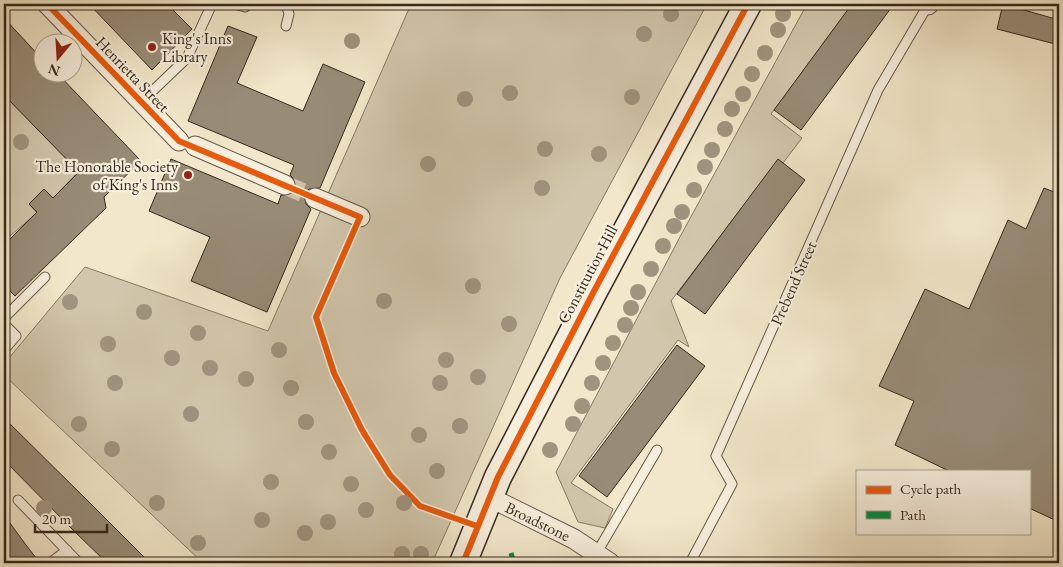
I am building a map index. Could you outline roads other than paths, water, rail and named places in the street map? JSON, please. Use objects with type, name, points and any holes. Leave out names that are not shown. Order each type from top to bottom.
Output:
[{"type":"main road","name":"Constitution Hill","points":[[463,563],[489,497],[597,284],[748,4]]},
{"type":"street","name":"Henrietta Street","points":[[47,4],[141,102],[187,144],[285,186]]},
{"type":"street","points":[[315,198],[360,217]]},
{"type":"street","name":"Broadstone","points":[[489,497],[574,539],[603,558]]},
{"type":"lane","points":[[141,102],[187,58],[212,4]]},
{"type":"lane","points":[[234,4],[245,7],[250,4]]},
{"type":"lane","points":[[286,4],[289,14],[286,26]]},
{"type":"lane","name":"Prebend Street","points":[[690,563],[732,484],[716,456],[878,90],[929,4]]},
{"type":"lane","points":[[4,318],[45,277]]},
{"type":"lane","points":[[4,324],[16,336],[4,350]]},
{"type":"lane","points":[[603,558],[657,450]]},
{"type":"lane","points":[[18,500],[79,563]]},
{"type":"lane","points":[[50,563],[67,550]]},
{"type":"tunnel","points":[[285,185],[315,198]]},
{"type":"place","name":"King's Inns Library","points":[[152,47]]},
{"type":"place","name":"The Honorable Society of King's Inns","points":[[188,175]]}]
